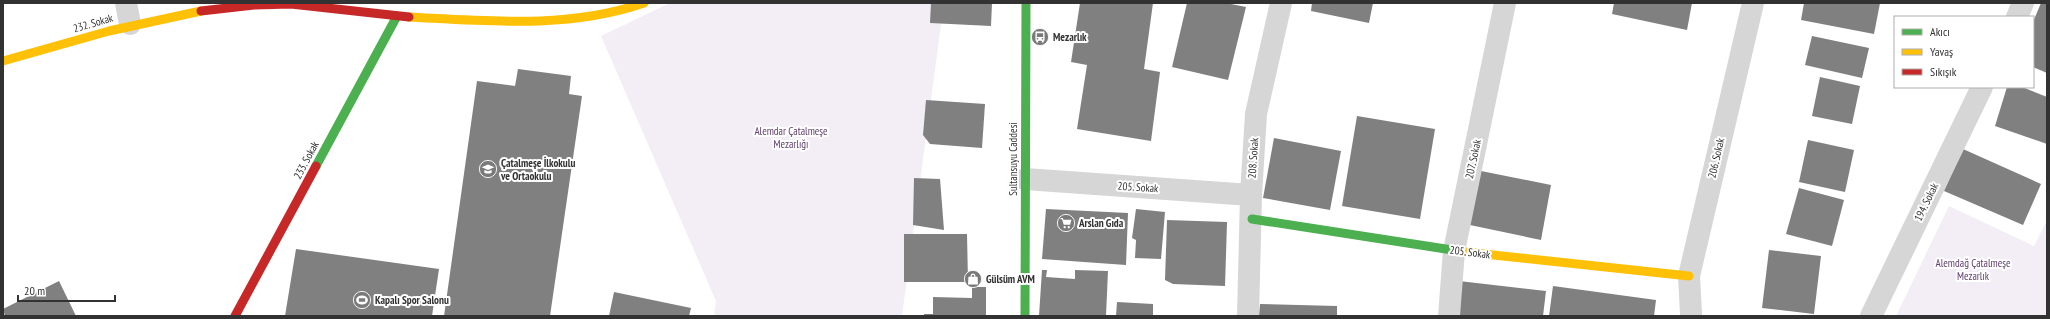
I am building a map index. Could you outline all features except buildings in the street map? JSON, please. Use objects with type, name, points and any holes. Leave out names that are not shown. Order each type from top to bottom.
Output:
[{"type":"street","points":[[126,3],[130,24]]},
{"type":"street","name":"232. Sokak","points":[[3,61],[130,24],[202,11],[248,5],[290,4],[331,6],[397,16],[558,20],[599,16],[627,10],[644,3]]},
{"type":"street","name":"Sultansuyu Caddesi","points":[[1025,316],[1026,3]]},
{"type":"street","name":"208. Sokak","points":[[1248,316],[1252,220],[1251,195],[1256,114],[1281,3]]},
{"type":"street","name":"207. Sokak","points":[[1449,316],[1454,251],[1505,3]]},
{"type":"street","name":"206. Sokak","points":[[1695,315],[1689,276],[1753,3]]},
{"type":"street","points":[[2016,16],[2023,3]]},
{"type":"street","name":"233. Sokak","points":[[235,316],[397,16]]},
{"type":"street","name":"194. Sokak","points":[[1870,316],[1982,88]]},
{"type":"street","name":"205. Sokak","points":[[1025,179],[1251,195]]},
{"type":"street","name":"205. Sokak","points":[[1252,220],[1454,251],[1689,276]]},
{"type":"green space","name":"Alemdar Çatalmeşe Mezarlığı","points":[[670,3],[944,3],[902,316],[714,316],[716,301],[601,36]]},
{"type":"green space","name":"Alemdağ Çatalmeşe Mezarlık","points":[[1949,206],[2034,246],[2047,220],[2047,316],[1896,316]]},
{"type":"traffic: fast","points":[[1025,316],[1026,3]]},
{"type":"traffic: fast","points":[[316,166],[397,16]]},
{"type":"traffic: fast","points":[[1252,219],[1465,252]]},
{"type":"traffic: slow","points":[[409,17],[498,21],[557,20],[587,17],[644,3]]},
{"type":"traffic: slow","points":[[3,61],[109,31],[201,11]]},
{"type":"traffic: slow","points":[[1465,252],[1689,276]]},
{"type":"traffic: jam","points":[[201,11],[254,5],[291,4],[409,17]]},
{"type":"traffic: jam","points":[[235,316],[316,166]]},
{"type":"place","name":"Mezarlık","points":[[1040,37]]},
{"type":"place","name":"Çatalmeşe İlkokulu ve Ortaokulu","points":[[488,169]]},
{"type":"place","name":"Arslan Gıda","points":[[1066,223]]},
{"type":"place","name":"Gülsüm AVM","points":[[973,279]]},
{"type":"place","name":"Kapalı Spor Salonu","points":[[362,300]]}]
